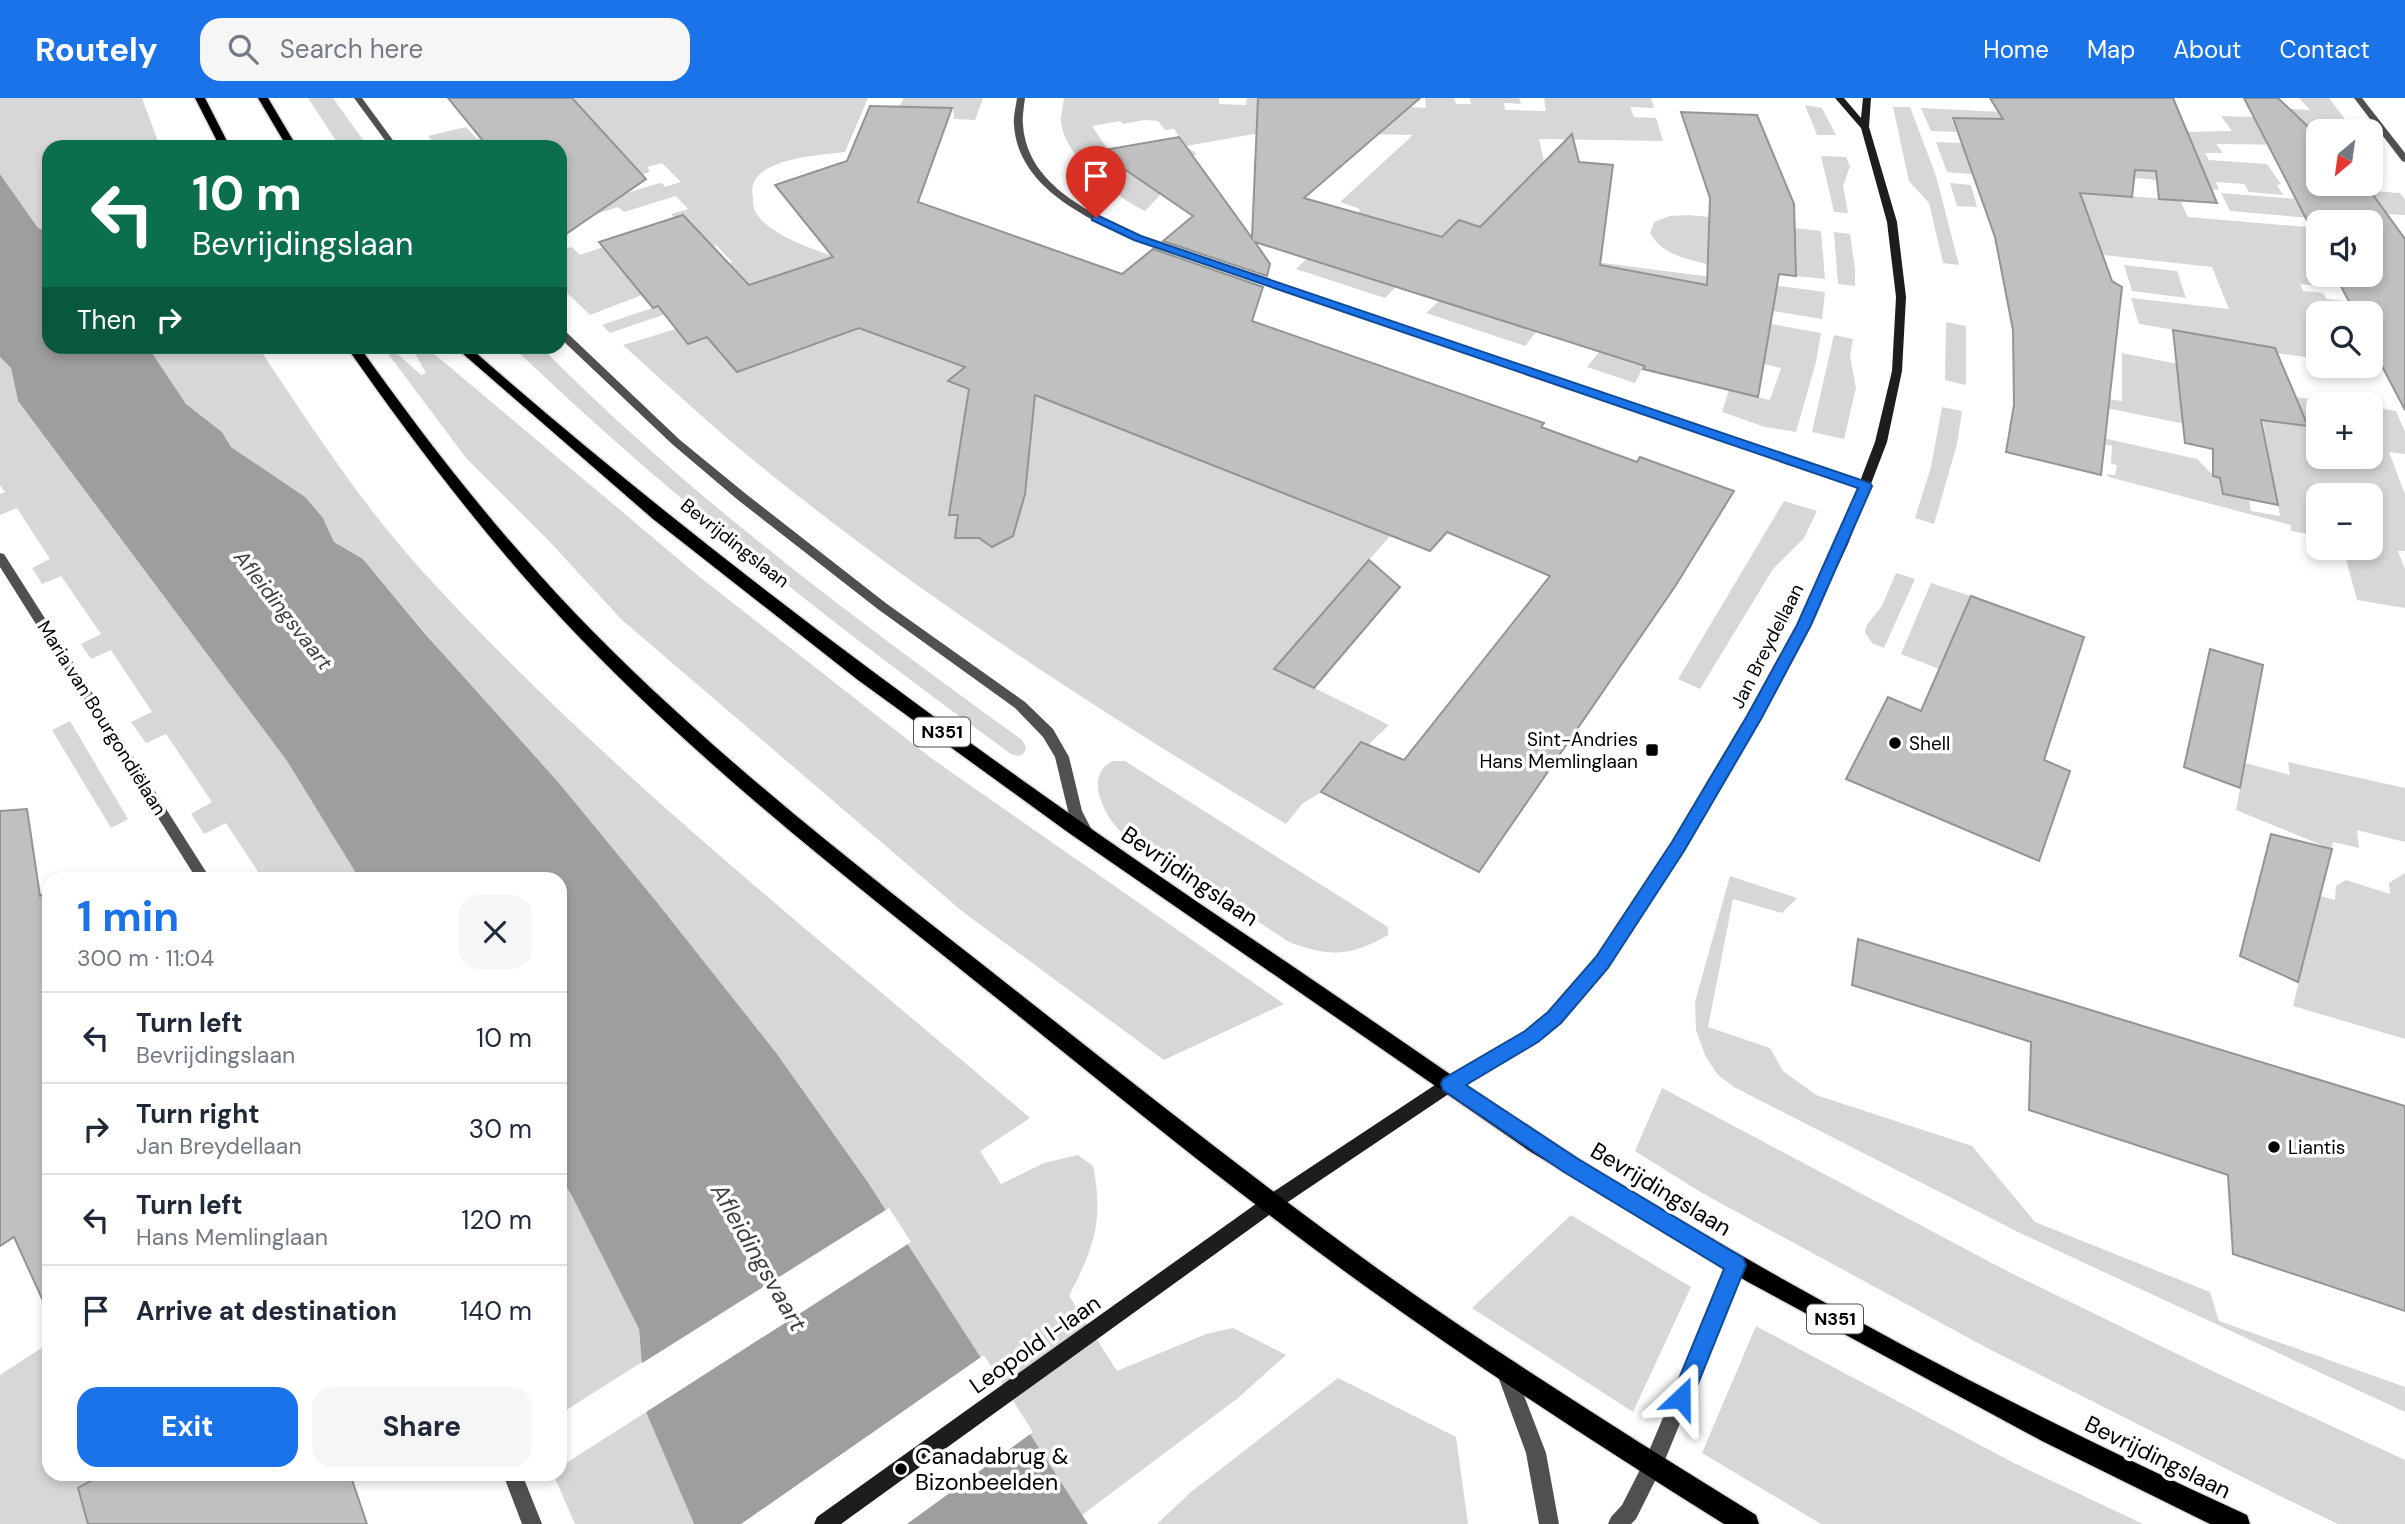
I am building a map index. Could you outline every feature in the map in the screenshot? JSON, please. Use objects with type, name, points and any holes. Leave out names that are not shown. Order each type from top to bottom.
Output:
[{"type":"main road","points":[[200,98],[221,140]]},
{"type":"main road","points":[[263,98],[288,140]]},
{"type":"main road","points":[[358,354],[434,461],[519,561],[603,651],[708,750],[847,868],[1083,1056],[1418,1310],[1747,1524]]},
{"type":"main road","name":"Bevrijdingslaan","points":[[469,354],[587,455],[848,664],[1091,842],[1571,1166],[1736,1265],[2081,1450],[2238,1524]]},
{"type":"street","points":[[358,98],[389,140]]},
{"type":"street","points":[[1021,98],[1017,127],[1019,144],[1027,162],[1060,195],[1109,225],[1138,238],[1866,486]]},
{"type":"street","name":"Jan Breydellaan","points":[[1839,98],[1865,127]]},
{"type":"street","name":"Jan Breydellaan","points":[[1273,1202],[1450,1084],[1532,1036],[1555,1018],[1602,963],[1678,847],[1804,625],[1866,486],[1881,442],[1896,371],[1901,323],[1895,236],[1865,127],[1867,98]]},
{"type":"street","points":[[2358,98],[2405,159]]},
{"type":"street","name":"Bevrijdingslaan","points":[[567,339],[676,442],[742,497],[883,607],[1020,705],[1048,733],[1062,757],[1075,811],[1091,842]]},
{"type":"street","name":"Maria van Bourgondiëlaan","points":[[0,557],[199,872]]},
{"type":"street","name":"Leopold I-laan","points":[[824,1524],[1273,1202]]},
{"type":"street","points":[[1618,1524],[1629,1512],[1653,1465],[1736,1265]]},
{"type":"street","points":[[1504,1368],[1536,1453],[1549,1524]]},
{"type":"street","points":[[516,1481],[533,1524]]},
{"type":"shaded area","points":[[0,98],[142,98],[157,140],[42,140],[42,229],[38,228],[0,174]]},
{"type":"shaded area","points":[[308,98],[333,98],[363,140],[335,140]]},
{"type":"shaded area","points":[[572,98],[868,98],[845,152],[779,163],[761,173],[753,188],[755,211],[762,221],[807,247],[841,258],[840,282],[818,262],[610,333],[602,325],[741,278],[729,264],[732,262],[716,245],[641,270],[642,295],[590,315],[567,293],[567,248],[572,247],[580,255],[615,243],[689,234],[671,214],[688,209],[676,196],[624,212],[618,207],[567,222],[611,198],[656,184],[662,183],[665,187],[681,182],[662,163],[647,167],[650,171],[647,173],[620,181],[590,137],[564,140],[431,140],[428,136],[466,127],[477,139],[582,110]]},
{"type":"shaded area","points":[[904,98],[983,98],[975,120],[954,119],[953,108],[899,107]]},
{"type":"shaded area","points":[[1064,98],[1219,98],[1219,104],[1246,105],[1247,98],[1258,98],[1426,108],[1425,98],[1454,98],[1456,104],[1471,104],[1470,98],[1519,98],[1521,104],[1504,103],[1505,110],[1546,111],[1544,98],[1651,98],[1654,108],[1630,107],[1634,117],[1656,118],[1663,141],[1539,139],[1565,258],[1825,292],[1822,319],[1773,311],[1774,301],[1769,333],[1771,324],[1821,333],[1816,362],[1796,432],[1765,427],[1722,412],[1729,390],[1770,400],[1781,368],[1657,339],[1635,383],[1587,367],[1625,320],[1440,239],[1358,214],[1360,209],[1340,202],[1413,135],[1265,132],[1186,146],[1197,154],[1163,167],[1129,172],[1161,194],[1145,211],[1106,185],[1070,147],[1061,120]],"holes":[[[1144,120],[1158,121],[1165,130],[1174,129],[1185,146],[1108,150],[1092,126],[1120,121],[1123,124]]]},
{"type":"shaded area","points":[[2299,98],[2329,98],[2345,119],[2306,119],[2306,145],[2216,144],[2223,153],[2205,153],[2209,160],[2267,164],[2281,184],[2277,185],[2283,195],[2249,192],[2244,184],[2216,182],[2219,190],[2195,188],[2169,181],[2085,174],[2089,184],[1947,172],[1936,142],[1962,143],[1970,164],[2022,120],[1951,118],[1957,132],[1931,131],[1921,108],[2063,115],[2187,132],[2232,131],[2221,116],[2255,117],[2276,108],[2310,110]]},
{"type":"shaded area","points":[[1805,105],[1822,108],[1836,135],[1817,135]]},
{"type":"shaded area","points":[[1893,107],[1910,107],[1936,176],[1959,265],[1943,263],[1929,203],[1909,181]]},
{"type":"shaded area","points":[[1821,156],[1846,157],[1850,166],[1843,186],[1848,213],[1834,212]]},
{"type":"shaded area","points":[[1950,183],[1971,185],[1977,207],[1957,206]]},
{"type":"shaded area","points":[[2079,192],[2180,200],[2188,217],[2306,227],[2306,285],[2300,284],[2303,291],[2323,293],[2327,299],[2347,301],[2306,301],[2306,357],[2241,348],[2239,341],[2178,334],[2175,330],[2139,324],[2131,298],[2229,309],[2212,267],[2022,246],[2018,235],[2099,241]]},
{"type":"shaded area","points":[[2384,192],[2400,193],[2405,200],[2405,215],[2387,214],[2374,196],[2384,196]]},
{"type":"shaded area","points":[[2221,193],[2298,199],[2306,212],[2306,218],[2230,211]]},
{"type":"shaded area","points":[[1670,216],[1709,217],[1707,264],[1682,258],[1668,251],[1650,233],[1654,222]]},
{"type":"shaded area","points":[[1794,228],[1821,231],[1825,279],[1796,276]]},
{"type":"shaded area","points":[[1834,232],[1850,234],[1855,286],[1838,284]]},
{"type":"shaded area","points":[[1309,256],[1398,285],[1385,298],[1296,269]]},
{"type":"shaded area","points":[[2124,265],[2177,271],[2186,298],[2132,291]]},
{"type":"shaded area","points":[[845,287],[917,350],[965,367],[949,381],[960,385],[977,372],[1391,535],[1274,668],[1389,725],[1368,745],[1361,742],[1321,792],[1302,804],[1286,824],[1094,705],[907,578],[766,470],[623,345],[676,329],[688,344],[707,337],[737,372],[804,348]]},
{"type":"shaded area","points":[[1441,299],[1537,331],[1525,346],[1426,313]]},
{"type":"shaded area","points":[[1946,322],[1966,326],[1966,385],[1945,380]]},
{"type":"shaded area","points":[[1834,335],[1853,339],[1850,356],[1856,388],[1844,439],[1812,432]]},
{"type":"shaded area","points":[[2122,353],[2183,365],[2259,392],[2306,398],[2306,469],[2383,469],[2383,409],[2396,411],[2405,432],[2405,454],[2389,452],[2405,494],[2405,551],[2398,551],[2405,569],[2405,608],[2357,600],[2346,560],[2383,560],[2383,483],[2306,483],[2306,534],[2291,531],[2291,525],[2109,477],[2107,474],[2115,475],[2117,465],[2111,464],[2112,446],[2104,444],[2103,438],[2197,459],[2214,476],[2249,499],[2251,511],[2280,516],[2261,410],[2205,428],[2101,407],[2101,398],[2122,401]]},
{"type":"shaded area","points":[[153,354],[263,354],[337,463],[401,547],[494,647],[567,718],[719,855],[1030,1118],[980,1151],[1001,1184],[1044,1163],[1078,1155],[1093,1166],[1097,1218],[1085,1263],[1069,1296],[1117,1371],[1206,1334],[1233,1328],[1286,1355],[1238,1398],[1082,1515],[867,1181],[777,1054],[363,559],[334,542],[323,518],[267,472],[231,447],[222,432],[186,404]]},
{"type":"shaded area","points":[[388,354],[398,354],[421,375],[426,373],[415,354],[434,354],[701,578],[931,758],[1284,1004],[1164,1060],[963,912],[622,620],[549,541],[466,458]]},
{"type":"shaded area","points":[[521,354],[548,354],[596,401],[713,504],[835,601],[1022,740],[1026,747],[1024,753],[1019,756],[1011,754],[818,609],[693,508]]},
{"type":"shaded area","points":[[0,357],[11,368],[18,401],[287,761],[355,872],[258,872],[226,823],[204,834],[191,814],[212,802],[166,734],[146,743],[131,722],[152,712],[111,650],[91,659],[81,644],[101,634],[61,576],[42,584],[32,568],[50,559],[17,508],[0,515],[0,494],[5,492],[0,485]]},
{"type":"shaded area","points":[[1942,407],[1962,411],[1957,444],[1934,524],[1915,518],[1931,467]]},
{"type":"shaded area","points":[[1784,501],[1817,511],[1804,538],[1773,569],[1700,689],[1678,679]]},
{"type":"shaded area","points":[[1896,573],[1915,579],[1884,648],[1872,643],[1865,632],[1866,626],[1882,606]]},
{"type":"shaded area","points":[[1931,583],[1971,596],[1939,669],[1901,654]]},
{"type":"shaded area","points":[[70,721],[128,819],[111,828],[52,730]]},
{"type":"shaded area","points":[[1113,761],[1125,761],[1388,927],[1388,935],[1351,951],[1339,952],[1316,950],[1289,942],[1120,831],[1103,806],[1098,785],[1104,767]]},
{"type":"shaded area","points":[[2288,762],[2405,788],[2405,842],[2357,830],[2359,848],[2333,842],[2331,849],[2236,810],[2245,763],[2290,775]]},
{"type":"shaded area","points":[[2405,873],[2405,1039],[2293,1006],[2320,896],[2335,900],[2336,886],[2346,880],[2390,894],[2389,883]]},
{"type":"shaded area","points":[[1730,876],[1797,898],[1782,913],[1733,899],[1708,1027],[1770,1048],[1783,1071],[1816,1095],[1972,1146],[2035,1222],[2210,1292],[2219,1321],[2405,1387],[2405,1412],[2020,1233],[1734,1087],[1717,1074],[1705,1055],[1696,1030],[1695,1002]]},
{"type":"shaded area","points":[[1662,1088],[2007,1271],[2208,1369],[2405,1460],[2405,1524],[2338,1524],[1987,1348],[1702,1193],[1635,1151]]},
{"type":"shaded area","points":[[567,1188],[639,1329],[642,1362],[567,1410]]},
{"type":"shaded area","points":[[1571,1215],[1691,1287],[1633,1412],[1472,1308]]},
{"type":"shaded area","points":[[1756,1326],[2012,1462],[2143,1524],[1821,1524],[1702,1453]]},
{"type":"shaded area","points":[[42,1348],[42,1481],[90,1481],[79,1488],[88,1524],[0,1524],[0,1375]]},
{"type":"shaded area","points":[[1338,1378],[1456,1437],[1468,1524],[1157,1524],[1191,1492]]},
{"type":"shaded area","points":[[646,1412],[694,1524],[575,1524],[556,1481],[567,1481],[567,1463]]},
{"type":"water","name":"Afleidingsvaart","points":[[0,174],[38,228],[42,229],[42,354],[153,354],[186,404],[222,432],[231,447],[305,497],[323,518],[334,542],[363,559],[426,635],[558,782],[777,1054],[867,1181],[1088,1524],[694,1524],[646,1412],[639,1329],[567,1188],[567,872],[355,872],[287,761],[18,401],[11,368],[0,357]]},
{"type":"pier","points":[[889,1208],[911,1242],[643,1414],[639,1365]]},
{"type":"pier","points":[[984,1355],[1033,1432],[907,1524],[741,1524]]},
{"type":"building","points":[[448,98],[572,98],[646,179],[567,233],[567,140],[482,140]]},
{"type":"building","points":[[1258,98],[1420,98],[1304,198],[1442,237],[1459,220],[1480,227],[1572,134],[1579,162],[1613,165],[1600,265],[1707,285],[1710,198],[1681,112],[1757,115],[1794,204],[1796,276],[1779,274],[1758,397],[1643,369],[1645,366],[1255,242],[1270,264],[1267,276],[1163,241],[1193,216],[1098,151],[1179,137],[1252,238]]},
{"type":"building","points":[[1990,98],[2173,98],[2217,203],[2159,199],[2156,171],[2135,170],[2132,197],[2080,193],[2112,281],[2122,287],[2101,475],[2006,452],[2014,405],[2013,330],[1995,237],[1953,118],[2003,119]]},
{"type":"building","points":[[2244,98],[2278,98],[2306,125],[2306,196],[2374,196],[2405,239],[2405,410],[2383,368],[2383,301],[2349,301],[2341,287],[2383,287],[2383,210],[2306,210],[2306,219]]},
{"type":"building","points":[[870,106],[952,108],[918,202],[1122,274],[1153,249],[1263,287],[1252,321],[1544,423],[1541,427],[1637,462],[1640,457],[1734,491],[1676,585],[1479,872],[1321,792],[1361,742],[1404,760],[1550,576],[1447,532],[1430,551],[1035,395],[1025,494],[1013,536],[992,547],[979,538],[955,538],[958,515],[949,515],[969,389],[948,381],[965,367],[859,328],[737,372],[707,337],[688,344],[658,306],[653,308],[599,242],[683,215],[749,285],[833,257],[775,185],[847,161]]},
{"type":"building","points":[[2173,330],[2275,348],[2306,421],[2306,426],[2261,420],[2278,505],[2223,494],[2220,478],[2213,476],[2213,449],[2185,443]]},
{"type":"building","points":[[1369,560],[1400,587],[1314,688],[1274,669]]},
{"type":"building","points":[[1971,596],[2084,637],[2044,760],[2070,771],[2039,861],[1846,779],[1888,697],[1921,711]]},
{"type":"building","points":[[2210,649],[2263,665],[2240,788],[2184,767]]},
{"type":"building","points":[[27,809],[40,896],[42,895],[42,1299],[14,1237],[0,1246],[0,811]]},
{"type":"building","points":[[2271,834],[2332,849],[2298,982],[2240,956]]},
{"type":"building","name":"Liantis","points":[[1858,939],[2405,1106],[2405,1311],[2233,1254],[2228,1175],[2029,1110],[2031,1042],[1852,985]]},
{"type":"building","points":[[90,1481],[352,1481],[367,1524],[88,1524],[78,1488]]},
{"type":"place","name":"Shell","points":[[1895,743]]},
{"type":"place","name":"Sint-Andries Hans Memlinglaan","points":[[1652,750]]},
{"type":"place","name":"Liantis","points":[[2274,1147]]},
{"type":"place","name":"Canadabrug & Bizonbeelden","points":[[901,1469]]},
{"type":"route","points":[[1096,218],[1138,238],[1866,486],[1804,625],[1753,719],[1678,847],[1602,963],[1555,1018],[1532,1036],[1450,1084],[1571,1166],[1736,1265],[1681,1398]]}]
